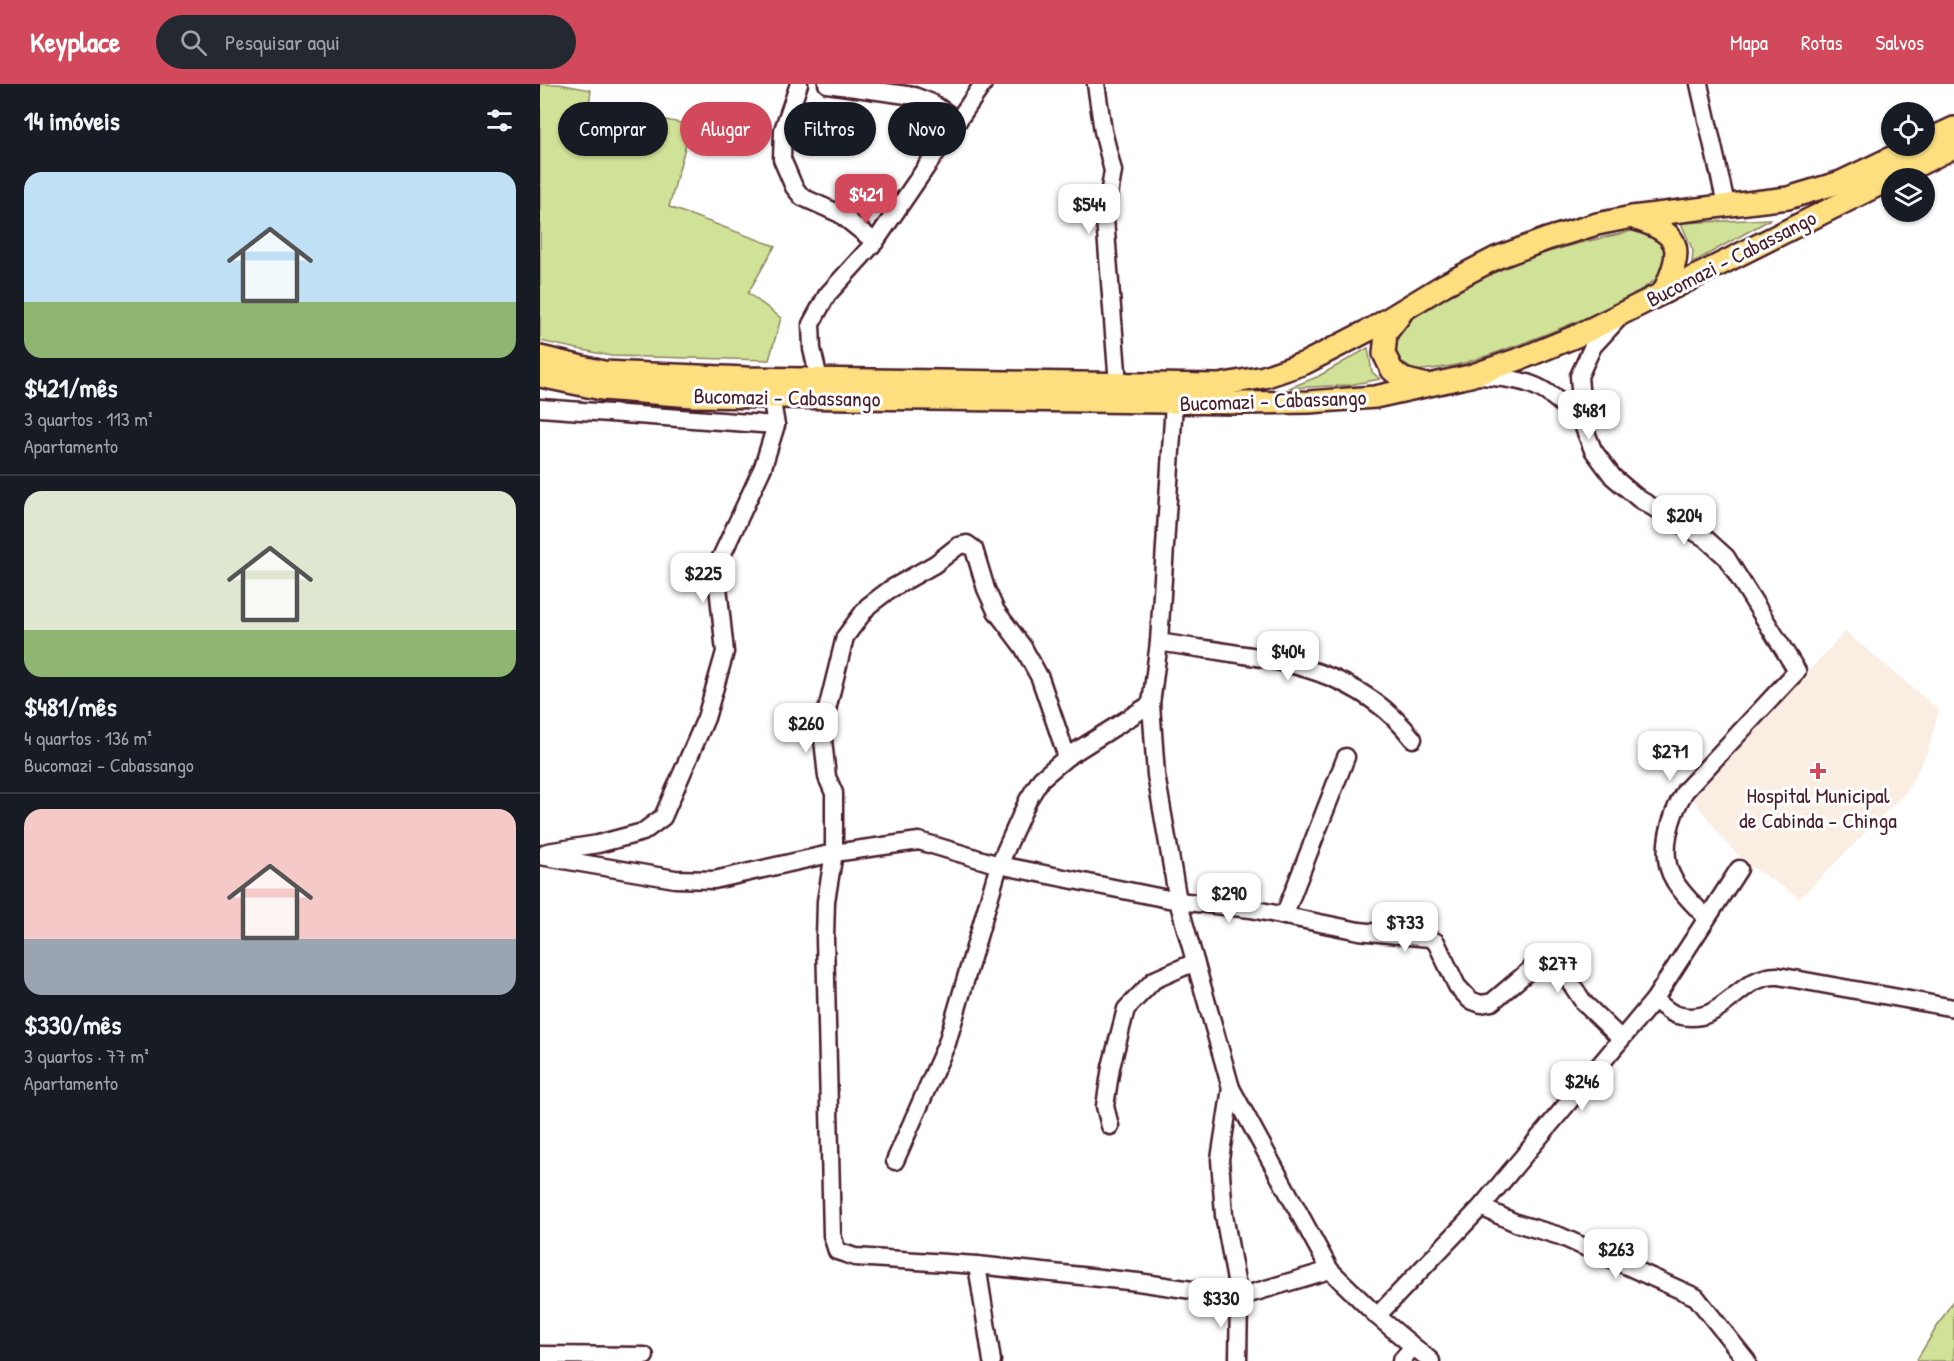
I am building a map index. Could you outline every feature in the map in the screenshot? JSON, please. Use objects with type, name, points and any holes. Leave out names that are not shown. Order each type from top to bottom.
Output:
[{"type":"main road","points":[[1935,137],[1954,128]]},
{"type":"main road","name":"Bucomazi - Cabassango","points":[[540,376],[602,389],[692,396],[1174,403],[1309,402],[1375,397],[1470,376],[1558,344],[1954,147]]},
{"type":"main road","name":"Bucomazi - Cabassango","points":[[540,357],[603,372],[819,379],[1219,385],[1264,377],[1305,363],[1375,327],[1406,307],[1496,258],[1597,224],[1726,204],[1788,198],[1841,182],[1895,156]]},
{"type":"main road","points":[[1632,217],[1661,227],[1675,242],[1676,265],[1663,293]]},
{"type":"main road","points":[[1406,307],[1386,333],[1384,354],[1392,370],[1403,379],[1430,386]]},
{"type":"street","points":[[799,84],[783,130],[782,159],[794,188],[802,197],[840,214],[875,242]]},
{"type":"street","points":[[827,84],[914,96],[929,102]]},
{"type":"street","points":[[966,109],[983,84]]},
{"type":"street","points":[[1096,84],[1102,131],[1113,171],[1105,219],[1118,384]]},
{"type":"street","points":[[1699,84],[1726,204]]},
{"type":"street","points":[[819,379],[812,349],[811,324],[827,295],[875,242],[934,156]]},
{"type":"street","points":[[1624,312],[1593,346],[1579,376],[1583,425],[1593,450],[1613,477],[1639,499],[1704,538],[1726,557],[1797,671],[1685,791],[1675,807],[1668,843],[1672,877],[1684,894],[1707,918]]},
{"type":"street","points":[[1470,376],[1510,377],[1539,387],[1561,400],[1583,425]]},
{"type":"street","points":[[540,854],[598,844],[643,832],[663,817],[706,718],[724,652],[716,568],[763,467],[776,425],[771,396]]},
{"type":"street","points":[[1174,403],[1159,642],[1152,704],[1156,774],[1178,901],[1231,1088],[1330,1269],[1377,1316],[1407,1354],[1431,1361]]},
{"type":"street","points":[[540,408],[776,425]]},
{"type":"street","points":[[1067,756],[1040,678],[1023,647],[996,611],[986,589],[974,549],[967,544],[958,546],[868,606],[845,637],[822,730],[827,777],[834,793],[834,853],[826,901],[825,938],[831,1235],[837,1251],[855,1257],[977,1265],[1138,1282],[1239,1297],[1330,1269]]},
{"type":"street","points":[[1159,642],[1321,672],[1347,683],[1376,701],[1400,722],[1413,739]]},
{"type":"street","points":[[895,1161],[947,1043],[965,989],[999,865],[1028,800],[1041,779],[1067,756],[1152,704]]},
{"type":"street","points":[[1284,916],[1346,757]]},
{"type":"street","points":[[540,854],[675,879],[714,880],[834,853],[919,841],[999,865],[1178,901],[1284,916],[1359,931],[1429,938],[1436,942],[1457,986],[1470,1000],[1481,1004],[1492,1002],[1545,957],[1562,970],[1584,1003],[1621,1039]]},
{"type":"street","points":[[1377,1316],[1481,1207],[1654,1000],[1739,869]]},
{"type":"street","points":[[1110,1126],[1105,1106],[1111,1067],[1126,1009],[1154,980],[1195,962]]},
{"type":"street","points":[[1654,1000],[1676,1015],[1712,1014],[1763,976],[1778,976],[1954,1008]]},
{"type":"street","points":[[1231,1088],[1220,1159],[1221,1188],[1239,1297],[1238,1361]]},
{"type":"street","points":[[1481,1207],[1516,1222],[1560,1236],[1696,1297],[1747,1361]]},
{"type":"street","points":[[977,1265],[992,1361]]},
{"type":"street","points":[[540,1355],[645,1356]]},
{"type":"shaded area","name":"Hospital Municipal de Cabinda - Chinga","points":[[1845,631],[1939,710],[1928,751],[1907,791],[1800,898],[1747,864],[1727,844],[1693,799]]},
{"type":"green space","points":[[540,84],[559,84],[591,90],[589,102],[558,102],[558,156],[668,156],[668,120],[680,123],[680,156],[683,156],[669,207],[775,246],[748,293],[781,318],[769,360],[611,356],[540,341]]},
{"type":"green space","points":[[1771,219],[1692,263],[1693,251],[1681,223]]},
{"type":"green space","points":[[1632,231],[1656,237],[1663,245],[1666,261],[1665,268],[1654,280],[1632,295],[1603,310],[1534,339],[1456,365],[1415,371],[1396,355],[1394,338],[1404,323],[1456,291],[1538,255]]},
{"type":"green space","points":[[1368,348],[1372,372],[1380,379],[1349,385],[1289,388],[1317,377]]},
{"type":"green space","points":[[1954,1299],[1954,1361],[1916,1361]]},
{"type":"place","name":"Hospital Municipal de Cabinda - Chinga","points":[[1818,771]]}]
